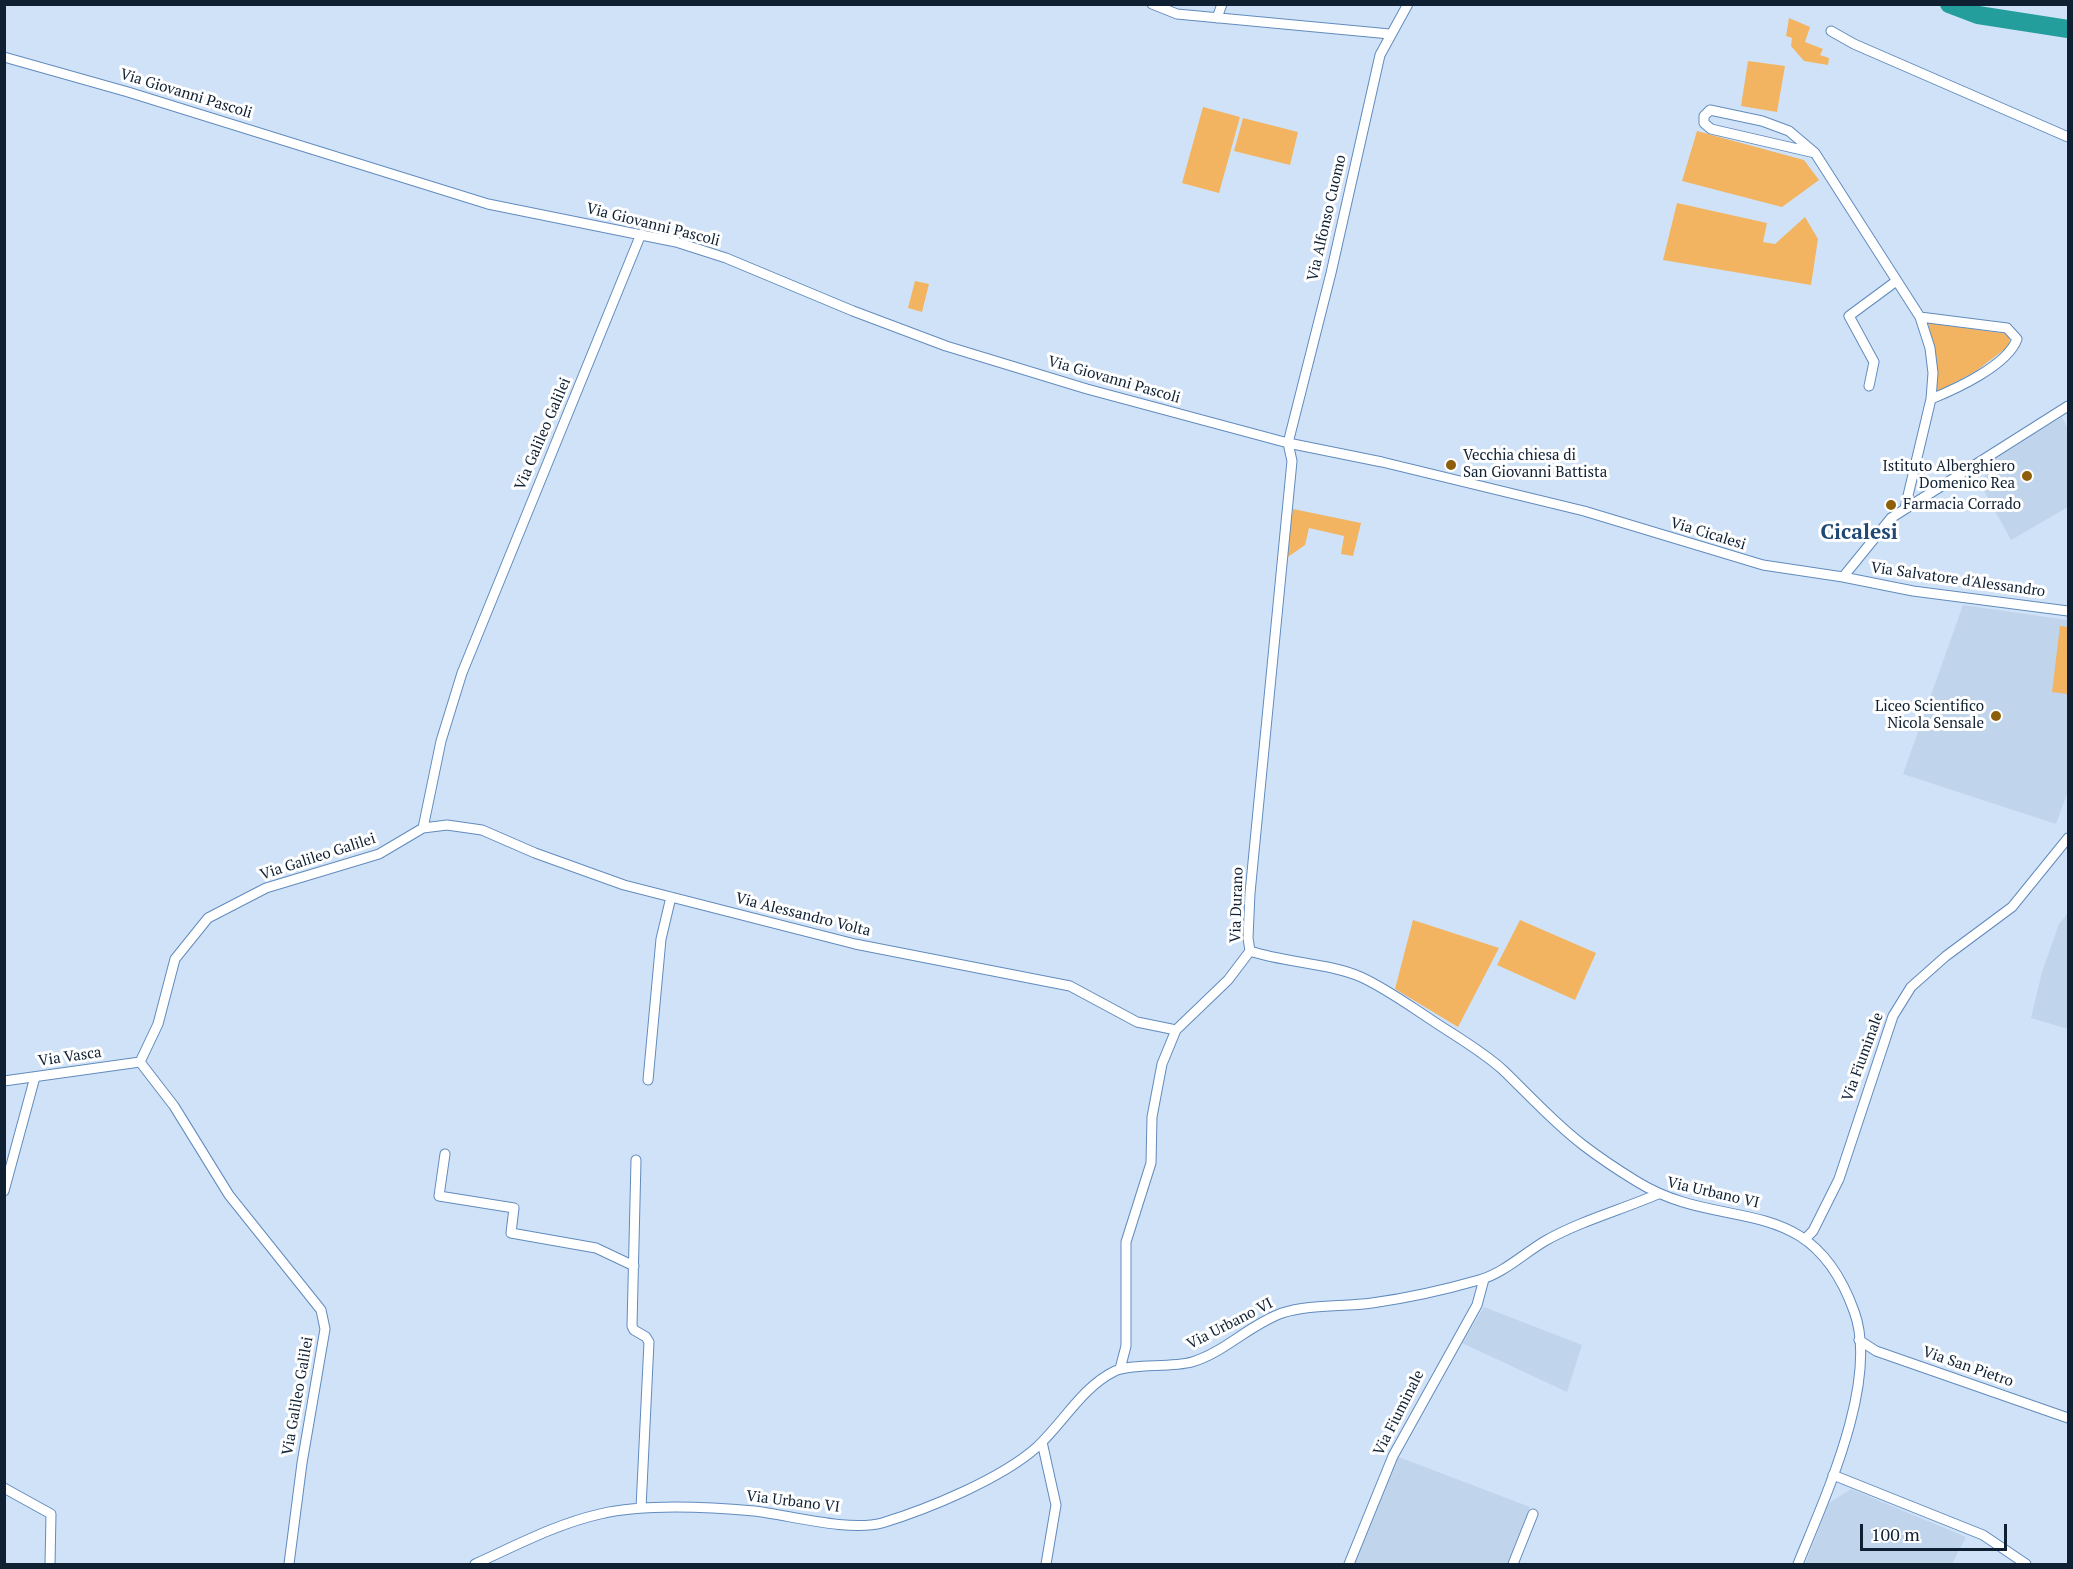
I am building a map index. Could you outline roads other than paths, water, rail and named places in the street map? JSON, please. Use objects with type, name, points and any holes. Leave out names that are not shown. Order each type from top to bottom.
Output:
[{"type":"street","points":[[1152,4],[1177,14],[1390,34]]},
{"type":"street","points":[[1217,18],[1222,4]]},
{"type":"street","name":"Via Alfonso Cuomo","points":[[1288,443],[1380,55],[1408,4]]},
{"type":"street","points":[[1832,31],[1854,44],[2068,137]]},
{"type":"street","name":"Via Giovanni Pascoli","points":[[4,57],[128,92],[488,204],[641,234],[726,258],[853,311],[946,346],[1097,392],[1288,443]]},
{"type":"street","points":[[1815,153],[1711,129],[1704,123],[1704,116],[1710,110],[1762,121],[1789,131],[1815,153],[1847,201],[1895,282],[1920,317],[1930,348],[1933,374],[1931,399],[1905,508]]},
{"type":"street","name":"Via Galileo Galilei","points":[[289,1564],[302,1463],[325,1329],[321,1310],[229,1195],[174,1106],[140,1062],[158,1023],[175,959],[208,918],[266,888],[379,854],[423,828],[441,741],[462,673],[641,234]]},
{"type":"street","points":[[1869,386],[1874,362],[1849,316],[1895,282]]},
{"type":"street","points":[[1920,317],[2007,328],[2017,339],[2014,348],[2001,360],[1974,378],[1931,399]]},
{"type":"street","points":[[1844,577],[1880,530],[1905,508],[2068,406]]},
{"type":"street","name":"Via Cicalesi","points":[[1288,443],[1382,462],[1584,511],[1763,565],[1844,577]]},
{"type":"street","name":"Via Durano","points":[[1120,1369],[1126,1346],[1126,1242],[1151,1163],[1152,1117],[1157,1082],[1176,1030],[1228,980],[1250,951],[1248,938],[1250,892],[1292,461],[1288,443]]},
{"type":"street","name":"Via Salvatore d'Alessandro","points":[[1844,577],[1913,591],[2068,611]]},
{"type":"street","name":"Via Alessandro Volta","points":[[423,828],[447,825],[482,830],[624,885],[855,944],[1070,986],[1137,1022],[1176,1030]]},
{"type":"street","name":"Via Fiuminale","points":[[1805,1239],[1813,1231],[1839,1179],[1893,1016],[1911,987],[1946,956],[2012,907],[2068,838]]},
{"type":"street","points":[[648,1080],[661,939],[671,897]]},
{"type":"street","points":[[1250,951],[1289,962],[1345,971],[1385,990],[1474,1048],[1501,1069],[1581,1144],[1658,1194]]},
{"type":"street","name":"Via Vasca","points":[[4,1081],[140,1062]]},
{"type":"street","points":[[4,1191],[35,1077]]},
{"type":"street","points":[[445,1154],[439,1196],[514,1208],[511,1233],[596,1248],[634,1266]]},
{"type":"street","points":[[636,1160],[632,1326],[634,1330],[646,1336],[649,1342],[641,1508]]},
{"type":"street","name":"Via Urbano VI","points":[[475,1564],[568,1523],[602,1513],[641,1508],[741,1510],[828,1522],[880,1524],[940,1502],[1017,1462],[1042,1442],[1092,1387],[1120,1369],[1177,1366],[1196,1360],[1218,1351],[1262,1323],[1291,1311],[1372,1303],[1432,1293],[1484,1279],[1501,1271],[1546,1240],[1658,1194],[1751,1216],[1805,1239],[1826,1256],[1839,1277],[1856,1314],[1859,1340],[1859,1387],[1833,1475],[1798,1564]]},
{"type":"street","name":"Via Fiuminale","points":[[1349,1564],[1393,1456],[1477,1305],[1484,1279]]},
{"type":"street","name":"Via San Pietro","points":[[1859,1340],[1876,1351],[2068,1418]]},
{"type":"street","points":[[1042,1442],[1056,1505],[1046,1564]]},
{"type":"street","points":[[1833,1475],[1983,1535],[2026,1564]]},
{"type":"street","points":[[4,1488],[51,1514],[50,1564]]},
{"type":"street","points":[[1513,1564],[1533,1514]]},
{"type":"waterway","points":[[1949,4],[1978,15],[2068,29]]},
{"type":"place","name":"Vecchia chiesa di San Giovanni Battista","points":[[1451,465]]},
{"type":"place","name":"Istituto Alberghiero Domenico Rea","points":[[2027,476]]},
{"type":"place","name":"Farmacia Corrado","points":[[1891,505]]},
{"type":"place","name":"Liceo Scientifico Nicola Sensale","points":[[1996,716]]},
{"type":"district","name":"Cicalesi","points":[[1859,533]]}]
